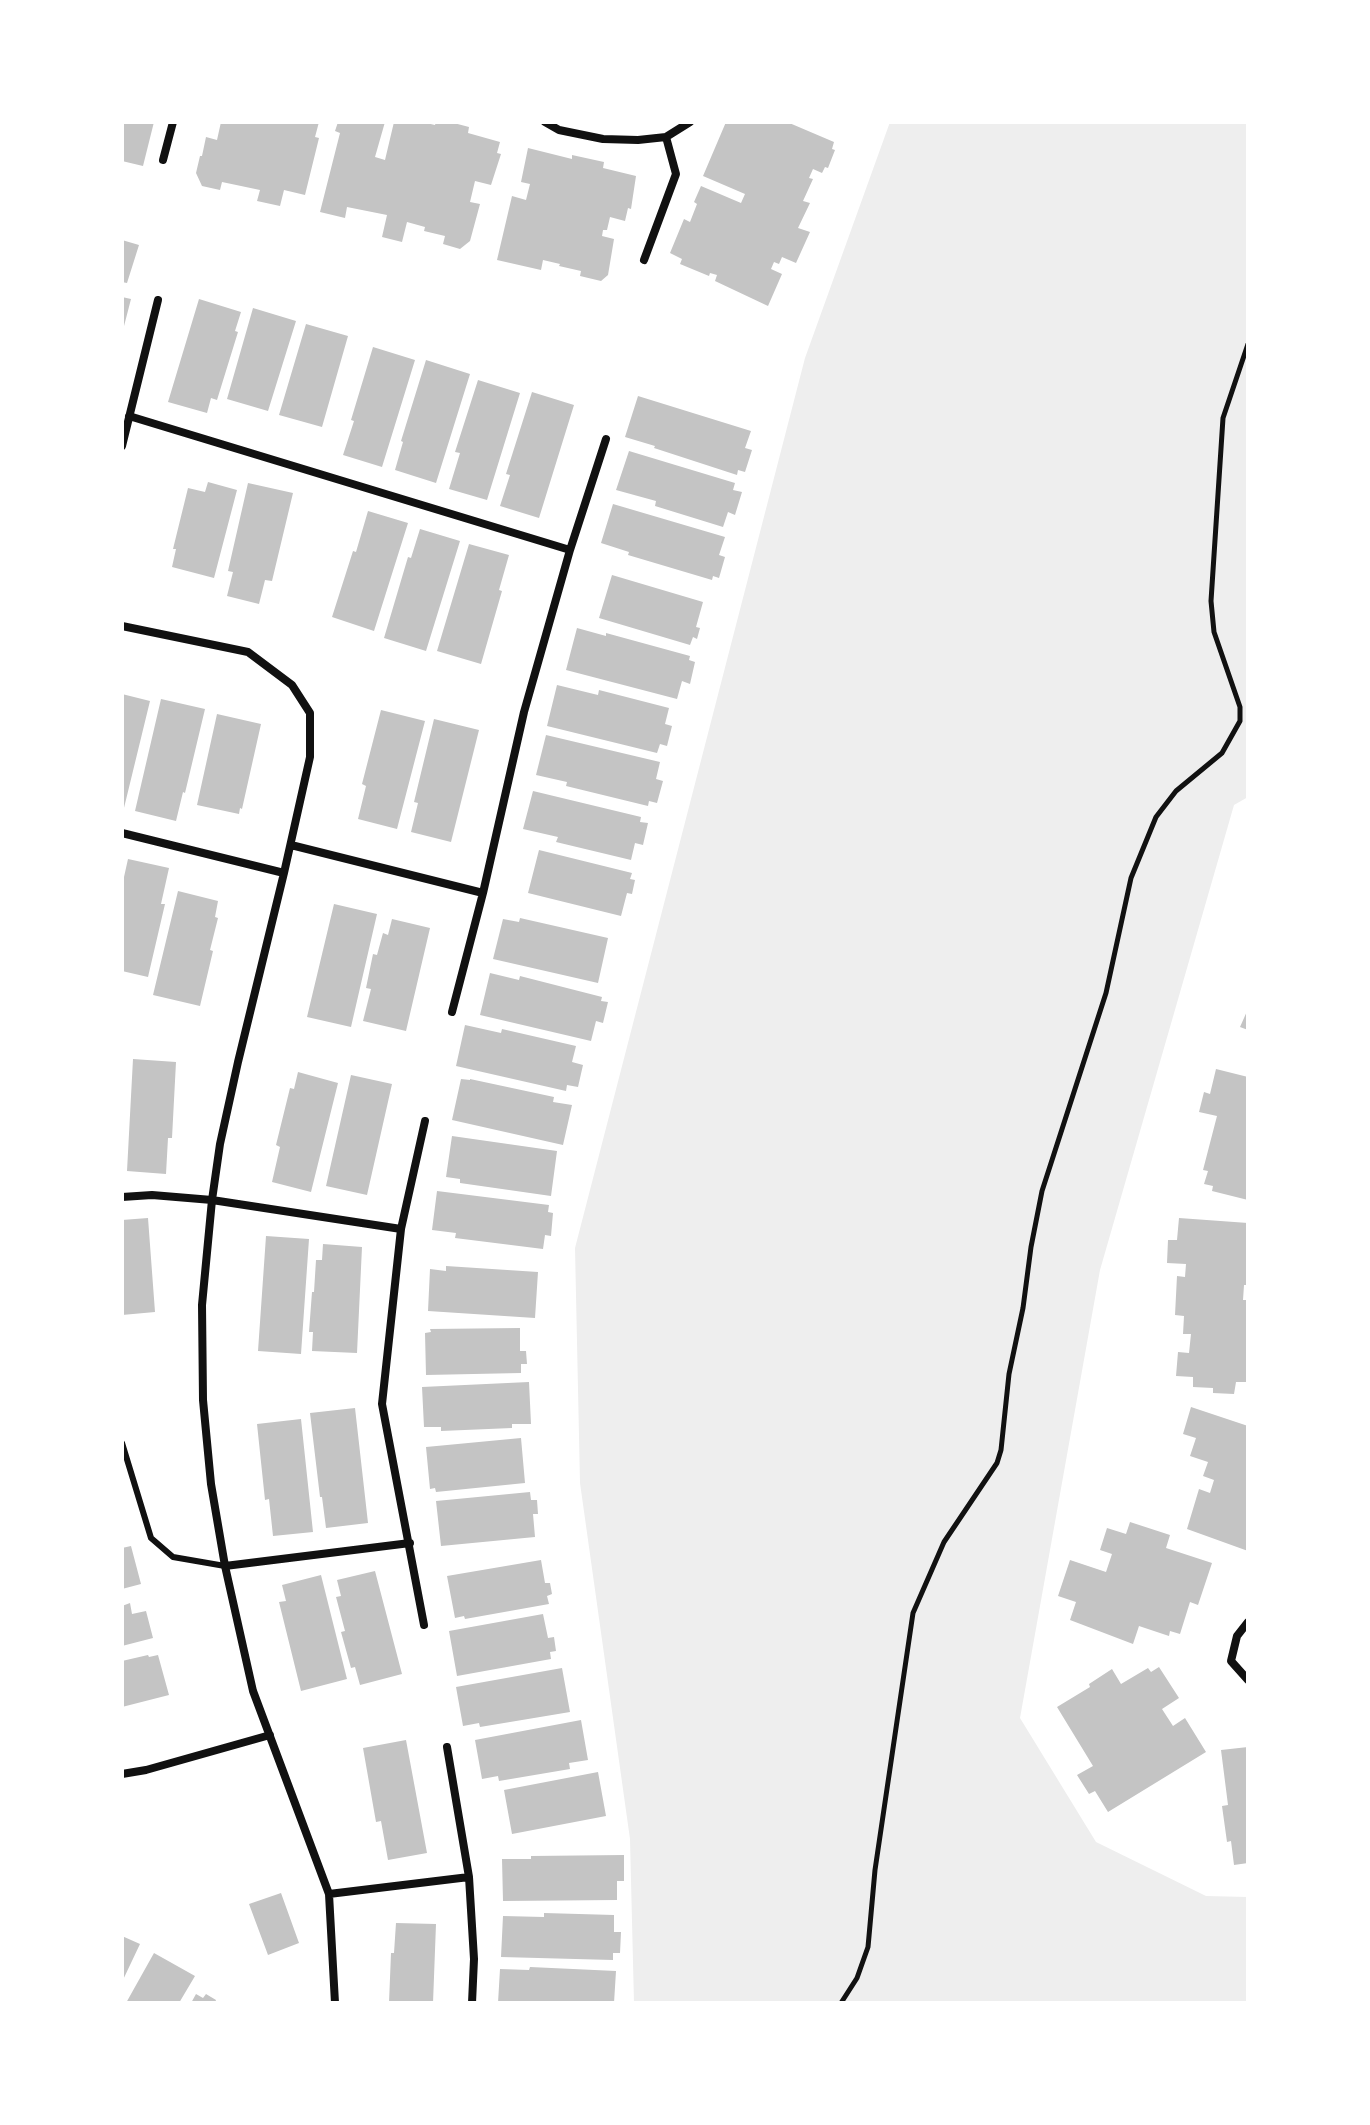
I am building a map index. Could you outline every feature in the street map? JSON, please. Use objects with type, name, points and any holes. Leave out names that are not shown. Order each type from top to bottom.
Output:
[{"type":"street","points":[[163,160],[173,122]]},
{"type":"street","points":[[545,122],[559,130],[603,139],[638,140],[666,137],[690,122]]},
{"type":"street","points":[[644,260],[676,174],[666,137]]},
{"type":"street","points":[[122,446],[158,300]]},
{"type":"street","points":[[129,416],[570,550]]},
{"type":"street","points":[[452,1012],[524,712],[570,550],[606,439]]},
{"type":"street","points":[[122,626],[248,652],[292,685],[310,713],[310,757],[220,1144],[202,1305],[203,1400],[211,1484],[225,1566],[253,1691],[329,1894],[335,2003]]},
{"type":"street","points":[[122,833],[284,873]]},
{"type":"street","points":[[291,845],[483,893]]},
{"type":"street","points":[[424,1625],[382,1404],[401,1229],[425,1121]]},
{"type":"street","points":[[122,1197],[152,1195],[212,1200],[401,1229]]},
{"type":"street","points":[[225,1566],[410,1543]]},
{"type":"street","points":[[1248,1622],[1237,1636],[1231,1661],[1248,1680]]},
{"type":"street","points":[[122,1774],[270,1735]]},
{"type":"street","points":[[447,1747],[469,1877],[474,1959],[472,2003]]},
{"type":"street","points":[[329,1894],[469,1877]]},
{"type":"lane","points":[[122,1443],[151,1538],[173,1557],[225,1566]]},
{"type":"path","points":[[841,2003],[857,1978],[868,1947],[875,1870],[913,1613],[944,1542],[997,1463],[1001,1450],[1009,1374],[1042,1191],[1106,993],[1131,878],[1156,817],[1176,791],[1222,753],[1240,721],[1240,707],[1214,632],[1211,601],[1223,418],[1248,344]]},
{"type":"shaded area","points":[[890,122],[1248,122],[1248,797],[1234,805],[1100,1270],[1020,1718],[1096,1842],[1206,1896],[1248,1897],[1248,2003],[634,2003],[630,1839],[580,1483],[575,1248],[805,358]]},
{"type":"building","points":[[122,122],[154,122],[143,166],[122,161]]},
{"type":"building","points":[[221,122],[319,122],[315,137],[319,138],[305,195],[284,190],[280,206],[257,201],[260,190],[222,182],[220,190],[202,186],[196,173],[200,156],[206,137],[217,140]]},
{"type":"building","points":[[338,122],[385,122],[375,157],[385,160],[394,122],[435,125],[436,122],[450,122],[469,127],[468,133],[500,142],[497,153],[501,154],[491,185],[475,181],[470,202],[480,204],[470,241],[460,249],[443,244],[445,236],[424,231],[425,227],[407,222],[402,242],[382,237],[387,215],[347,207],[345,218],[320,212],[340,133],[335,131]]},
{"type":"building","points":[[726,122],[787,122],[834,142],[832,149],[835,150],[828,168],[825,167],[822,173],[813,169],[809,178],[813,179],[803,201],[810,203],[798,228],[810,232],[796,263],[782,257],[779,264],[774,262],[771,269],[782,274],[768,306],[715,281],[717,275],[710,273],[709,276],[680,264],[682,259],[670,253],[684,219],[690,222],[701,186],[741,203],[745,194],[703,176]]},
{"type":"building","points":[[528,148],[572,159],[572,155],[604,162],[603,168],[636,176],[631,209],[628,208],[625,221],[610,217],[607,230],[603,230],[602,236],[614,239],[608,275],[601,281],[580,276],[581,271],[543,260],[541,270],[497,260],[512,196],[526,200],[530,184],[521,182]]},
{"type":"building","points":[[122,240],[139,245],[127,283],[122,282]]},
{"type":"building","points":[[122,297],[131,299],[123,330],[122,330]]},
{"type":"building","points":[[199,299],[241,312],[217,400],[211,398],[207,413],[168,402]]},
{"type":"building","points":[[253,308],[296,321],[268,411],[227,399]]},
{"type":"building","points":[[306,324],[348,336],[322,427],[279,415]]},
{"type":"building","points":[[373,347],[415,360],[382,467],[343,455]]},
{"type":"building","points":[[426,360],[470,374],[436,483],[395,470]]},
{"type":"building","points":[[478,380],[520,393],[487,500],[449,489],[460,453],[455,452]]},
{"type":"building","points":[[532,392],[574,405],[539,518],[500,506],[510,475],[506,474]]},
{"type":"building","points":[[638,396],[751,431],[745,448],[752,450],[745,472],[738,470],[737,475],[625,437]]},
{"type":"building","points":[[629,451],[735,483],[733,490],[742,492],[735,515],[728,512],[723,527],[655,506],[656,501],[616,490]]},
{"type":"building","points":[[208,482],[237,490],[214,578],[172,567],[176,549],[173,549],[188,488],[205,492]]},
{"type":"building","points":[[248,483],[293,493],[272,581],[265,580],[259,604],[227,596],[233,572],[228,571]]},
{"type":"building","points":[[613,504],[725,537],[719,555],[725,557],[719,578],[713,576],[712,580],[628,555],[629,552],[601,543]]},
{"type":"building","points":[[368,511],[408,523],[374,631],[332,617]]},
{"type":"building","points":[[420,529],[460,541],[426,651],[384,638],[408,557],[411,558]]},
{"type":"building","points":[[469,544],[509,555],[481,664],[437,651]]},
{"type":"building","points":[[612,575],[703,602],[696,627],[700,628],[697,639],[693,637],[690,645],[599,618]]},
{"type":"building","points":[[577,628],[690,656],[689,660],[695,662],[690,684],[682,681],[677,699],[566,670]]},
{"type":"building","points":[[557,685],[598,695],[599,690],[669,708],[665,724],[672,726],[667,746],[660,744],[657,753],[547,726]]},
{"type":"building","points":[[122,694],[150,701],[123,812],[122,811]]},
{"type":"building","points":[[161,699],[205,709],[176,821],[135,811]]},
{"type":"building","points":[[381,710],[425,721],[397,829],[358,819],[366,786],[362,784]]},
{"type":"building","points":[[217,714],[261,724],[239,814],[197,805]]},
{"type":"building","points":[[434,719],[479,730],[451,842],[411,832],[418,803],[414,802]]},
{"type":"building","points":[[546,735],[660,762],[656,779],[663,781],[657,803],[649,801],[648,806],[566,786],[567,782],[536,775]]},
{"type":"building","points":[[533,791],[641,817],[640,822],[648,823],[643,845],[635,843],[631,860],[556,842],[558,837],[523,829]]},
{"type":"building","points":[[539,850],[632,873],[630,879],[635,880],[632,894],[627,893],[621,916],[528,893]]},
{"type":"building","points":[[128,859],[169,868],[161,904],[165,904],[148,977],[122,971],[122,886]]},
{"type":"building","points":[[178,891],[218,901],[215,917],[218,918],[210,950],[213,951],[200,1006],[153,995]]},
{"type":"building","points":[[334,904],[377,914],[351,1027],[307,1017]]},
{"type":"building","points":[[520,918],[608,938],[598,983],[493,959],[503,919],[519,922]]},
{"type":"building","points":[[392,919],[430,928],[406,1031],[363,1021],[371,989],[366,988],[373,954],[377,955],[383,933],[388,935]]},
{"type":"building","points":[[490,973],[519,980],[520,976],[602,997],[601,1001],[608,1002],[603,1023],[596,1021],[591,1041],[480,1015]]},
{"type":"building","points":[[1248,1009],[1248,1030],[1240,1027]]},
{"type":"building","points":[[465,1025],[501,1033],[502,1029],[576,1046],[572,1062],[583,1065],[578,1087],[567,1085],[566,1091],[456,1066]]},
{"type":"building","points":[[133,1059],[176,1062],[172,1138],[168,1138],[166,1174],[127,1171]]},
{"type":"building","points":[[1216,1069],[1248,1077],[1248,1200],[1212,1191],[1213,1186],[1204,1184],[1208,1171],[1203,1170],[1217,1116],[1199,1112],[1204,1092],[1210,1094]]},
{"type":"building","points":[[298,1072],[338,1083],[311,1192],[272,1182],[280,1147],[276,1145],[290,1088],[294,1089]]},
{"type":"building","points":[[351,1075],[392,1084],[367,1195],[326,1186]]},
{"type":"building","points":[[461,1079],[554,1097],[553,1102],[572,1105],[563,1145],[452,1120]]},
{"type":"building","points":[[452,1136],[557,1151],[551,1196],[460,1183],[460,1179],[446,1177]]},
{"type":"building","points":[[437,1191],[549,1205],[548,1212],[553,1213],[551,1236],[545,1235],[543,1249],[455,1238],[456,1233],[432,1230]]},
{"type":"building","points":[[148,1218],[155,1312],[122,1315],[122,1220]]},
{"type":"building","points":[[1179,1218],[1248,1223],[1248,1285],[1244,1285],[1243,1300],[1248,1300],[1248,1382],[1236,1382],[1234,1394],[1213,1393],[1213,1388],[1193,1387],[1193,1377],[1176,1376],[1178,1352],[1189,1353],[1191,1334],[1183,1334],[1184,1316],[1175,1315],[1177,1276],[1185,1277],[1186,1264],[1167,1263],[1168,1240],[1177,1240]]},
{"type":"building","points":[[266,1236],[309,1239],[301,1354],[258,1351]]},
{"type":"building","points":[[323,1244],[362,1247],[357,1353],[312,1351],[313,1332],[309,1332],[312,1292],[316,1260],[322,1260]]},
{"type":"building","points":[[446,1266],[538,1272],[535,1318],[428,1311],[430,1269],[446,1271]]},
{"type":"building","points":[[520,1328],[520,1351],[526,1351],[527,1364],[521,1364],[521,1373],[426,1375],[425,1333],[431,1332],[430,1329]]},
{"type":"building","points":[[529,1382],[531,1424],[512,1424],[512,1428],[441,1431],[441,1427],[424,1427],[422,1387]]},
{"type":"building","points":[[1191,1407],[1248,1426],[1248,1551],[1187,1529],[1199,1489],[1210,1493],[1214,1480],[1203,1476],[1208,1462],[1190,1456],[1196,1438],[1183,1434]]},
{"type":"building","points":[[355,1408],[368,1523],[326,1528],[310,1413]]},
{"type":"building","points":[[301,1419],[313,1532],[273,1536],[269,1499],[265,1500],[257,1424]]},
{"type":"building","points":[[521,1438],[525,1483],[436,1492],[435,1488],[430,1489],[426,1447]]},
{"type":"building","points":[[530,1492],[531,1500],[537,1500],[538,1514],[533,1514],[535,1537],[441,1546],[436,1501]]},
{"type":"building","points":[[1130,1522],[1170,1535],[1166,1548],[1212,1563],[1198,1605],[1190,1602],[1180,1634],[1170,1631],[1169,1636],[1139,1626],[1133,1644],[1070,1620],[1076,1602],[1058,1596],[1070,1560],[1106,1572],[1112,1554],[1100,1550],[1107,1528],[1126,1534]]},
{"type":"building","points":[[131,1546],[141,1584],[122,1589],[122,1548]]},
{"type":"building","points":[[541,1560],[545,1583],[550,1583],[552,1594],[547,1596],[549,1604],[465,1619],[464,1616],[455,1618],[447,1576]]},
{"type":"building","points":[[375,1571],[402,1674],[360,1685],[355,1667],[351,1668],[341,1632],[345,1631],[336,1597],[341,1596],[337,1580]]},
{"type":"building","points":[[321,1575],[347,1679],[301,1691],[279,1602],[286,1601],[282,1585]]},
{"type":"building","points":[[130,1603],[132,1614],[146,1611],[153,1638],[122,1646],[122,1606]]},
{"type":"building","points":[[543,1614],[548,1638],[554,1637],[556,1651],[550,1652],[551,1659],[457,1676],[449,1631]]},
{"type":"building","points":[[158,1655],[169,1695],[122,1707],[122,1661]]},
{"type":"building","points":[[1159,1667],[1179,1698],[1162,1709],[1173,1726],[1185,1718],[1206,1752],[1108,1812],[1095,1791],[1089,1794],[1077,1775],[1093,1766],[1057,1707],[1112,1669],[1121,1684],[1148,1668],[1151,1672]]},
{"type":"building","points":[[562,1668],[570,1712],[480,1727],[479,1723],[463,1726],[456,1687]]},
{"type":"building","points":[[581,1720],[588,1760],[569,1763],[570,1769],[499,1781],[498,1776],[482,1779],[475,1740]]},
{"type":"building","points":[[406,1740],[427,1853],[388,1860],[381,1821],[376,1822],[363,1748]]},
{"type":"building","points":[[1248,1747],[1248,1863],[1234,1865],[1222,1806],[1228,1805],[1221,1750]]},
{"type":"building","points":[[598,1772],[606,1816],[512,1834],[504,1790]]},
{"type":"building","points":[[624,1855],[624,1881],[617,1881],[617,1900],[503,1901],[502,1859]]},
{"type":"building","points":[[281,1893],[299,1943],[268,1955],[249,1904]]},
{"type":"building","points":[[544,1913],[614,1915],[614,1932],[621,1932],[620,1953],[613,1953],[613,1960],[501,1957],[503,1916],[544,1917]]},
{"type":"building","points":[[396,1923],[436,1924],[433,2003],[389,2003]]},
{"type":"building","points":[[122,1936],[140,1944],[122,1982]]},
{"type":"building","points":[[154,1953],[195,1976],[179,2003],[126,2003]]},
{"type":"building","points":[[530,1967],[616,1971],[614,2003],[498,2003],[500,1969],[529,1970]]},
{"type":"building","points":[[196,1994],[203,1998],[206,1994],[216,2000],[215,2003],[191,2003]]}]
